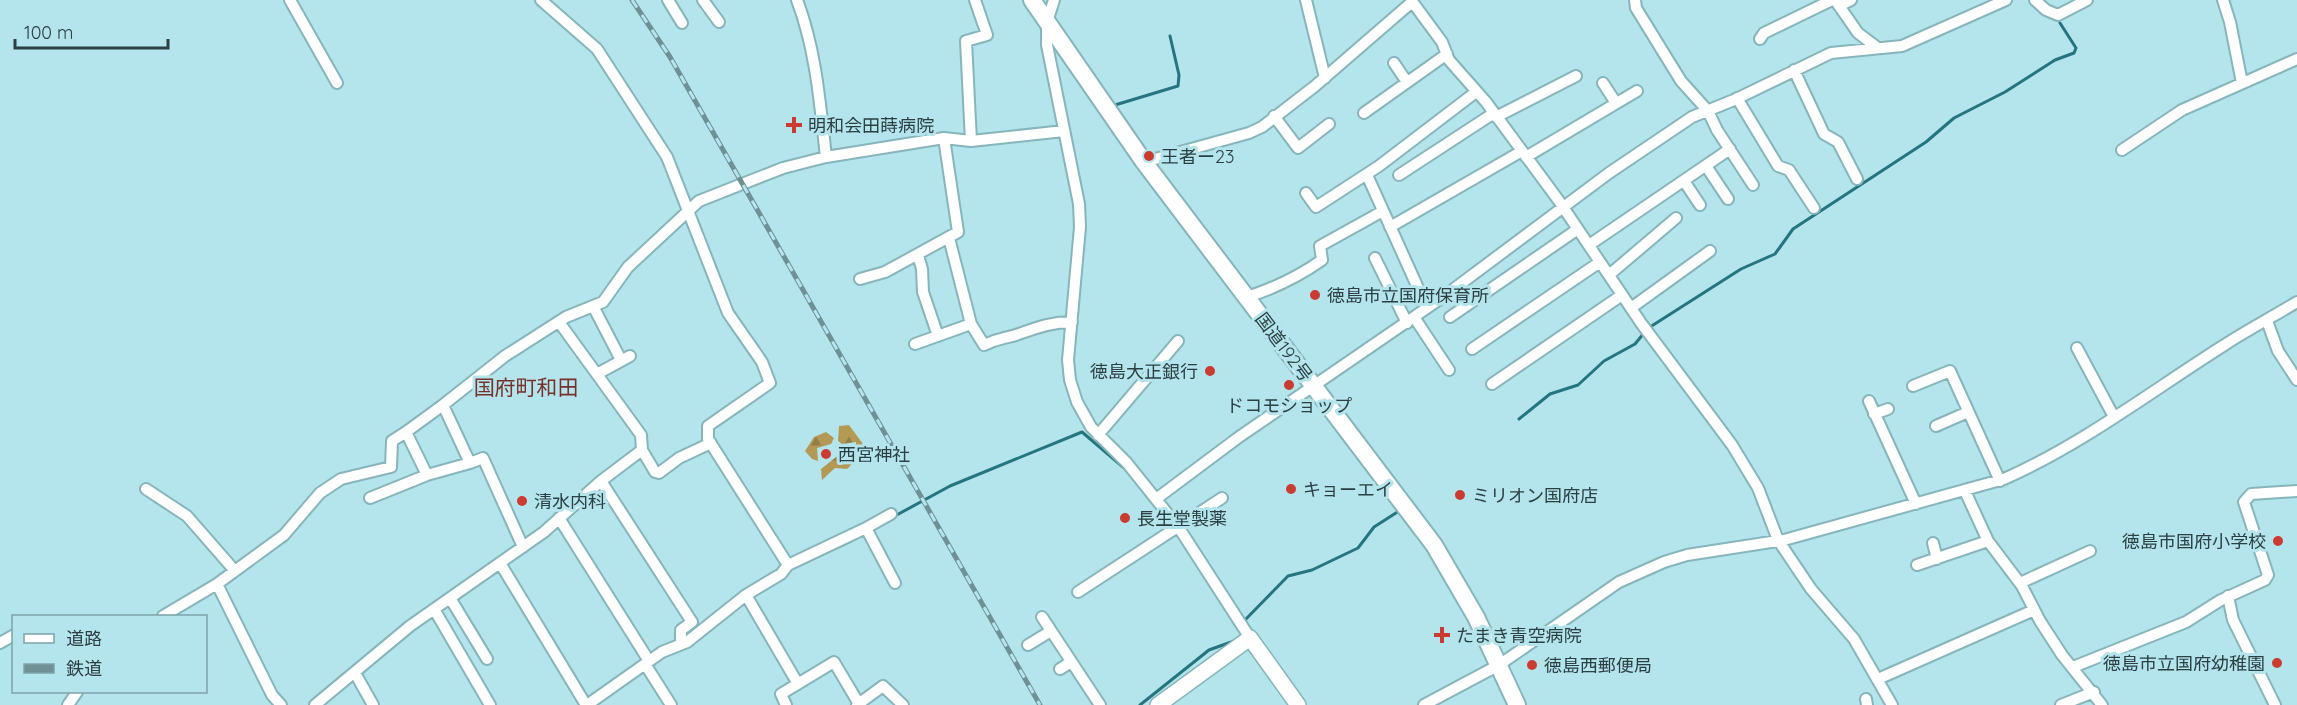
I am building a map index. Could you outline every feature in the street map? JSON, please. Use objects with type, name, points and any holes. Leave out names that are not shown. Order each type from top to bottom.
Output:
[{"type":"highway","name":"国道192号","points":[[1032,0],[1144,162],[1434,545],[1476,616],[1517,705]]},
{"type":"main road","points":[[1168,702],[1250,638],[1298,705]]},
{"type":"street","points":[[290,0],[337,83]]},
{"type":"street","points":[[540,0],[597,49],[667,157],[729,313],[762,362],[770,383],[708,426],[711,443],[785,568]]},
{"type":"street","points":[[668,0],[682,23]]},
{"type":"street","points":[[703,0],[719,22]]},
{"type":"street","points":[[796,0],[805,22],[818,82],[826,157]]},
{"type":"street","points":[[971,141],[966,41],[987,35],[975,0]]},
{"type":"street","points":[[1054,0],[1047,22],[1047,45],[1079,204],[1080,226],[1068,360],[1070,380],[1085,419],[1127,463],[1179,528],[1250,638]]},
{"type":"street","points":[[1306,0],[1325,78]]},
{"type":"street","points":[[1635,0],[1636,8],[1682,81],[1708,111],[1753,184]]},
{"type":"street","points":[[1760,39],[1764,33],[1835,2],[1851,0]]},
{"type":"street","points":[[1156,499],[1239,437],[1427,308],[1664,134],[1831,53],[1902,46],[2006,0]]},
{"type":"street","points":[[2035,0],[2046,10],[2058,15],[2087,0]]},
{"type":"street","points":[[2224,0],[2242,83]]},
{"type":"street","points":[[1144,162],[1249,133],[1325,78],[1412,1],[1442,42],[1447,54],[1563,207],[1631,308],[1732,445],[1758,488],[1778,540],[1811,589],[1854,639],[1892,705]]},
{"type":"street","points":[[1835,2],[1858,33],[1878,48]]},
{"type":"street","points":[[1361,99],[1366,111],[1447,54]]},
{"type":"street","points":[[2122,150],[2182,110],[2297,59]]},
{"type":"street","points":[[1394,63],[1407,82]]},
{"type":"street","points":[[1794,70],[1824,135],[1838,142],[1857,179]]},
{"type":"street","points":[[1399,175],[1495,115],[1576,76]]},
{"type":"street","points":[[1603,83],[1616,103]]},
{"type":"street","points":[[1390,227],[1637,91]]},
{"type":"street","points":[[1306,193],[1316,207],[1367,175],[1476,92]]},
{"type":"street","points":[[1737,98],[1778,166],[1789,170],[1814,208]]},
{"type":"street","points":[[1274,116],[1298,148],[1329,124]]},
{"type":"street","points":[[165,615],[217,584],[284,534],[327,488],[341,479],[391,466],[392,441],[443,405],[481,373],[559,322],[603,302],[628,267],[699,201],[783,168],[826,157],[944,138],[971,141],[1064,131]]},
{"type":"street","points":[[860,279],[885,272],[958,232],[944,138]]},
{"type":"street","points":[[1589,245],[1730,149]]},
{"type":"street","points":[[1706,166],[1728,198]]},
{"type":"street","points":[[1367,175],[1427,308]]},
{"type":"street","points":[[1684,181],[1700,206]]},
{"type":"street","points":[[1247,297],[1283,285],[1308,270],[1323,260],[1320,246],[1383,211]]},
{"type":"street","points":[[1609,276],[1676,218]]},
{"type":"street","points":[[1450,317],[1578,229]]},
{"type":"street","points":[[949,238],[971,324],[984,345],[1000,336],[1013,336],[1050,322],[1072,322]]},
{"type":"street","points":[[1631,308],[1710,251]]},
{"type":"street","points":[[918,255],[922,269],[923,292],[938,336]]},
{"type":"street","points":[[1375,258],[1410,320],[1449,370]]},
{"type":"street","points":[[1472,348],[1600,262]]},
{"type":"street","points":[[1492,384],[1622,295]]},
{"type":"street","points":[[1424,705],[1499,665],[1603,592],[1641,572],[1687,555],[1778,540],[1965,491],[2033,466],[2114,417],[2228,342],[2297,302]]},
{"type":"street","points":[[593,306],[626,358],[597,374]]},
{"type":"street","points":[[2266,321],[2278,351],[2297,380]]},
{"type":"street","points":[[559,322],[641,435],[642,450],[655,472],[659,473],[680,458],[711,443]]},
{"type":"street","points":[[915,344],[971,324]]},
{"type":"street","points":[[1098,435],[1178,341]]},
{"type":"street","points":[[2077,348],[2114,417]]},
{"type":"street","points":[[1913,386],[1950,371],[2000,480]]},
{"type":"street","points":[[1869,402],[1897,450],[1916,504]]},
{"type":"street","points":[[443,405],[470,462]]},
{"type":"street","points":[[1874,414],[1888,409]]},
{"type":"street","points":[[1936,426],[1968,412]]},
{"type":"street","points":[[406,432],[427,475]]},
{"type":"street","points":[[315,705],[410,626],[523,547],[601,481],[642,450]]},
{"type":"street","points":[[370,498],[427,475],[483,458],[523,547]]},
{"type":"street","points":[[601,481],[692,622],[681,630],[681,644]]},
{"type":"street","points":[[146,489],[187,516],[235,571]]},
{"type":"street","points":[[1965,491],[1988,541],[2020,583],[2034,610],[2102,705]]},
{"type":"street","points":[[2073,667],[2186,622],[2228,596],[2265,580],[2268,575],[2244,502],[2251,494],[2297,491]]},
{"type":"street","points":[[1078,592],[1222,498]]},
{"type":"street","points":[[500,562],[586,705],[647,662],[681,644],[785,568],[867,531],[891,514]]},
{"type":"street","points":[[559,518],[671,705]]},
{"type":"street","points":[[867,531],[895,583]]},
{"type":"street","points":[[1917,565],[1988,541]]},
{"type":"street","points":[[1933,543],[1937,559]]},
{"type":"street","points":[[2020,583],[2090,551]]},
{"type":"street","points":[[217,584],[272,695],[281,705]]},
{"type":"street","points":[[746,595],[798,684]]},
{"type":"street","points":[[2228,596],[2233,620],[2275,705]]},
{"type":"street","points":[[450,598],[487,659]]},
{"type":"street","points":[[434,609],[490,705]]},
{"type":"street","points":[[1878,679],[2034,610]]},
{"type":"street","points":[[1042,617],[1087,692],[1100,705]]},
{"type":"street","points":[[1028,645],[1051,631]]},
{"type":"street","points":[[786,705],[780,694],[834,662],[858,704],[883,686],[903,705]]},
{"type":"street","points":[[1060,669],[1071,662]]},
{"type":"street","points":[[355,673],[373,705]]},
{"type":"street","points":[[2061,705],[2094,692]]},
{"type":"street","points":[[602,694],[608,705]]},
{"type":"green space","points":[[849,425],[866,448],[862,454],[856,452],[856,442],[842,444],[838,441],[839,426]]},
{"type":"green space","points":[[826,432],[834,438],[831,444],[817,448],[818,461],[812,459],[805,451],[814,437]]},
{"type":"green space","points":[[845,450],[851,450],[855,461],[847,469],[835,468],[822,480],[821,469]]},
{"type":"waterway","points":[[1650,327],[1741,269],[1775,254],[1793,229],[1926,142],[1954,118],[2005,92],[2055,60],[2074,53],[2076,48],[2060,23]]},
{"type":"waterway","points":[[1115,105],[1178,86],[1179,75],[1170,36]]},
{"type":"waterway","points":[[1519,419],[1550,394],[1578,385],[1604,361],[1635,344],[1644,333]]},
{"type":"waterway","points":[[893,517],[950,486],[1082,432],[1123,467]]},
{"type":"waterway","points":[[1246,619],[1288,576],[1312,570],[1358,548],[1374,527],[1399,511]]},
{"type":"waterway","points":[[789,570],[851,541]]},
{"type":"waterway","points":[[761,580],[774,573]]},
{"type":"waterway","points":[[1140,705],[1209,650],[1234,641]]},
{"type":"railway","points":[[632,0],[670,57],[1040,705]]},
{"type":"place","name":"明和会田蒔病院","points":[[794,125]]},
{"type":"place","name":"王者ー23","points":[[1149,156]]},
{"type":"place","name":"徳島市立国府保育所","points":[[1315,295]]},
{"type":"place","name":"徳島大正銀行","points":[[1210,371]]},
{"type":"place","name":"ドコモショップ","points":[[1289,385]]},
{"type":"place","name":"西宮神社","points":[[826,454]]},
{"type":"place","name":"キョーエイ","points":[[1291,489]]},
{"type":"place","name":"ミリオン国府店","points":[[1460,495]]},
{"type":"place","name":"清水内科","points":[[522,501]]},
{"type":"place","name":"長生堂製薬","points":[[1125,518]]},
{"type":"place","name":"徳島市国府小学校","points":[[2278,541]]},
{"type":"place","name":"たまき青空病院","points":[[1442,635]]},
{"type":"place","name":"徳島市立国府幼稚園","points":[[2277,663]]},
{"type":"place","name":"徳島西郵便局","points":[[1532,665]]},
{"type":"district","name":"国府町和田","points":[[526,387]]}]
